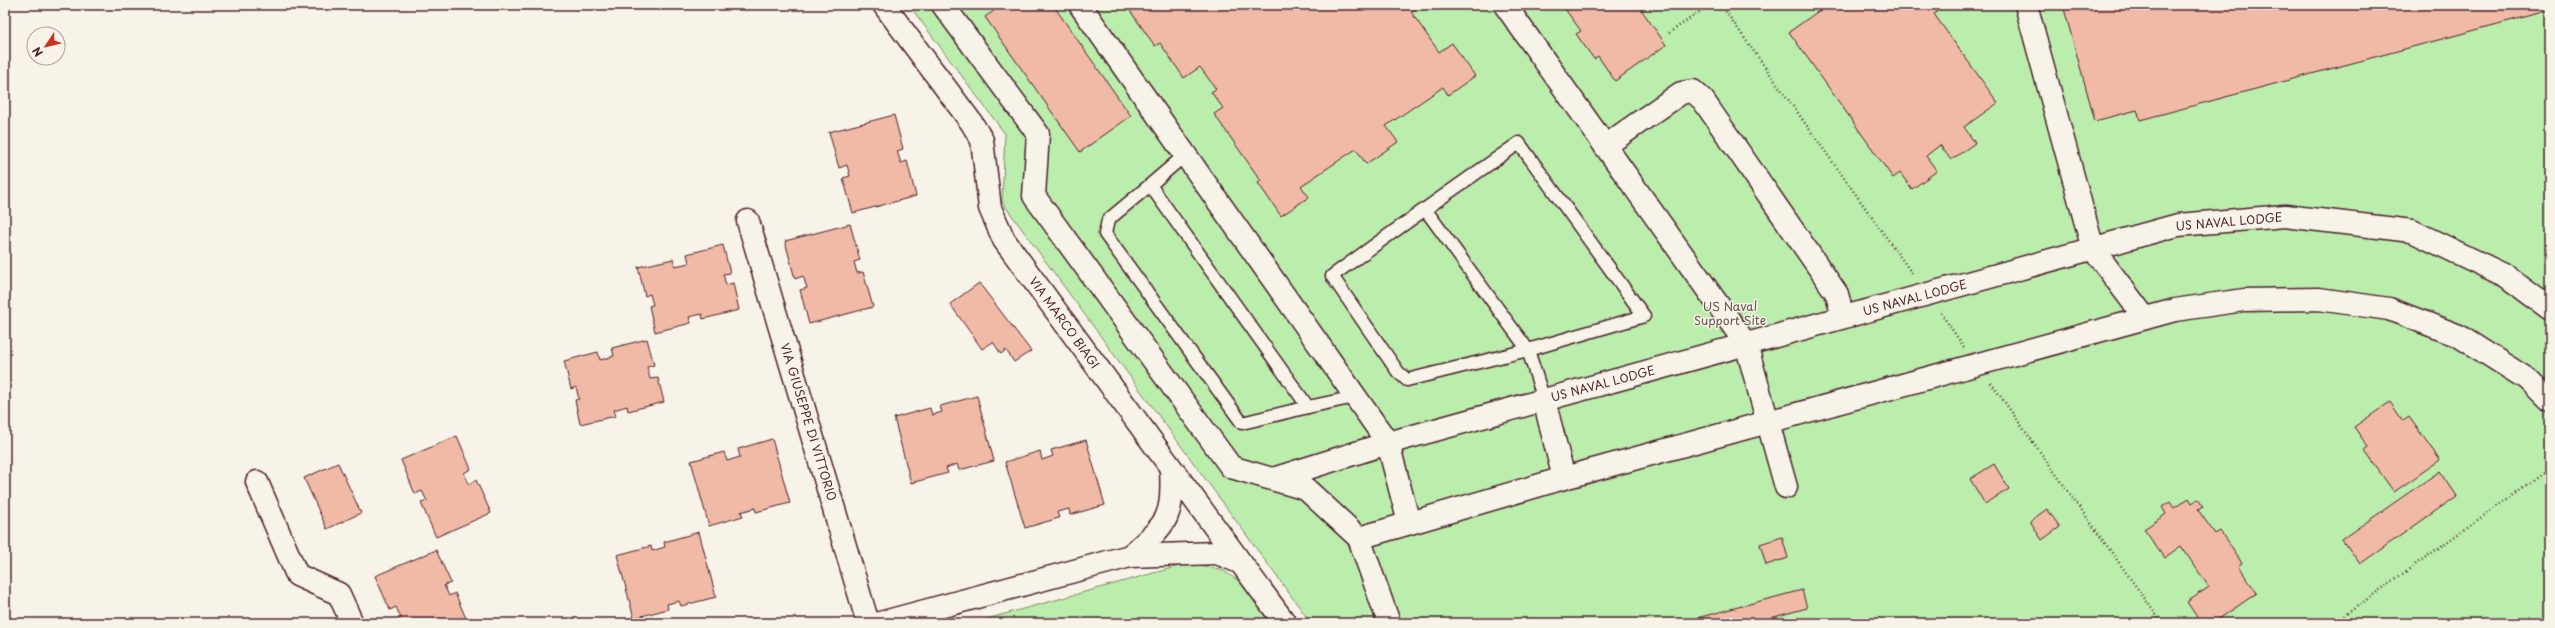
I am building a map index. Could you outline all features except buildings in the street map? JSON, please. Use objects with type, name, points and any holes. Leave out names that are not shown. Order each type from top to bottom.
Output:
[{"type":"street","name":"VIA MARCO BIAGI","points":[[884,5],[971,122],[982,140],[990,208],[1004,240],[1171,470],[1285,623]]},
{"type":"street","points":[[943,5],[1038,134],[1034,196],[1231,467],[1306,489],[1359,538],[1389,623]]},
{"type":"street","points":[[1080,5],[1388,443],[1409,523]]},
{"type":"street","points":[[1505,5],[1746,344],[1786,487]]},
{"type":"street","points":[[2026,5],[2093,249],[2145,318]]},
{"type":"street","points":[[1605,146],[1681,93],[1693,91],[1703,100],[1837,294],[1843,317]]},
{"type":"street","name":"US NAVAL LODGE","points":[[1273,479],[1388,443],[2178,225],[2285,216],[2412,231],[2506,276],[2550,309]]},
{"type":"street","name":"VIA GIUSEPPE DI VITTORIO","points":[[748,221],[868,623]]},
{"type":"street","points":[[1359,538],[1564,478],[2145,318],[2175,310],[2244,300],[2319,299],[2390,309],[2459,336],[2526,379],[2550,402]]},
{"type":"street","points":[[1544,400],[1564,478]]},
{"type":"street","points":[[1130,556],[1167,519],[1172,498],[1171,470]]},
{"type":"street","points":[[257,482],[297,575],[339,594],[352,623]]},
{"type":"street","points":[[1167,519],[1188,517],[1208,520],[1206,537],[1200,552]]},
{"type":"street","points":[[880,623],[1130,556],[1165,556],[1200,552],[1217,553],[1239,562]]},
{"type":"lane","points":[[1519,143],[1644,316],[1528,350],[1407,380],[1398,372],[1332,276],[1425,209],[1519,143]]},
{"type":"lane","points":[[1185,155],[1108,220],[1106,234],[1242,423],[1355,396]]},
{"type":"lane","points":[[1150,185],[1308,407]]},
{"type":"lane","points":[[1425,209],[1528,350],[1544,400]]},
{"type":"path","points":[[1669,33],[1709,5]]},
{"type":"path","points":[[1721,5],[2162,623]]},
{"type":"path","points":[[2334,623],[2550,468]]},
{"type":"green space","name":"US Naval Support Site","points":[[909,5],[2550,5],[2550,623],[1311,623],[1002,202],[1005,134]]},
{"type":"green space","points":[[1190,563],[1224,571],[1240,582],[1270,623],[972,623]]}]
